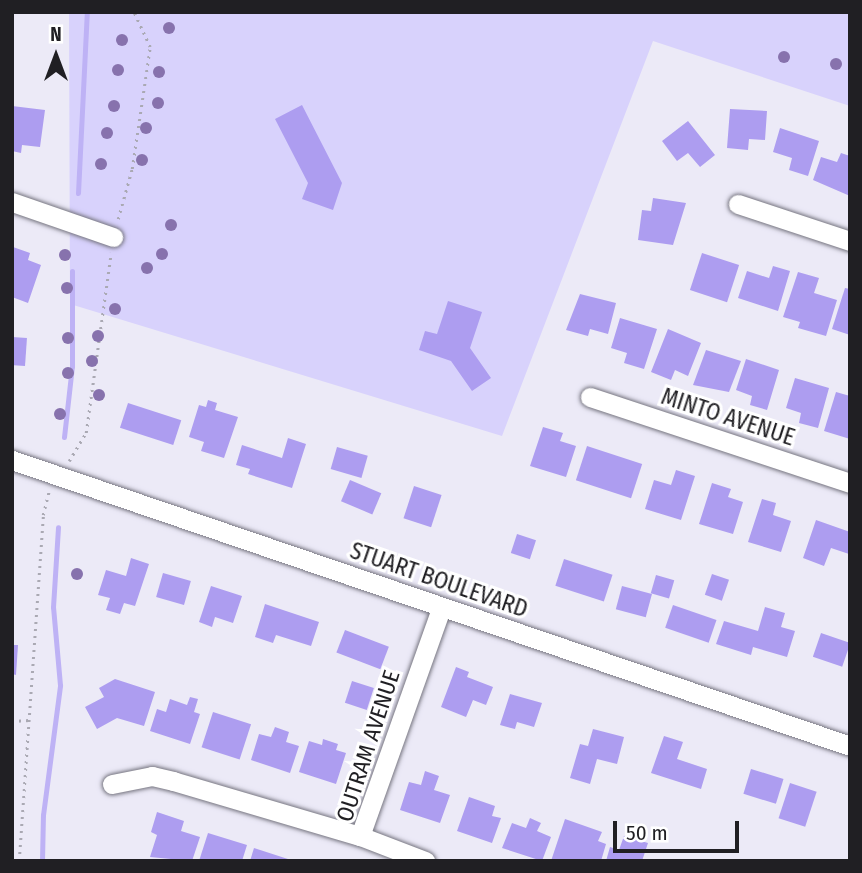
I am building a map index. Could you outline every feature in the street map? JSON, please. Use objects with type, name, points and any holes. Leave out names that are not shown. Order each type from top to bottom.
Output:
[{"type":"street","points":[[12,202],[113,237]]},
{"type":"street","points":[[738,204],[850,241]]},
{"type":"street","name":"MINTO AVENUE","points":[[590,397],[850,483]]},
{"type":"street","name":"STUART BOULEVARD","points":[[12,460],[850,746]]},
{"type":"street","name":"OUTRAM AVENUE","points":[[425,861],[360,836],[441,608]]},
{"type":"street","points":[[113,784],[152,776],[360,836]]},
{"type":"path","points":[[19,861],[43,515],[54,474],[70,460],[86,433],[113,237],[132,169],[150,47],[134,12]]},
{"type":"path","points":[[12,721],[30,720]]},
{"type":"shaded area","points":[[69,12],[850,12],[850,106],[653,41],[502,436],[70,304]]},
{"type":"building","points":[[302,105],[342,183],[333,210],[302,199],[308,183],[275,119]]},
{"type":"building","points":[[12,106],[45,110],[40,147],[22,145],[21,153],[12,151]]},
{"type":"building","points":[[730,109],[767,111],[765,140],[749,139],[748,150],[727,148]]},
{"type":"building","points":[[688,121],[715,155],[700,167],[688,153],[677,161],[662,141]]},
{"type":"building","points":[[780,128],[819,141],[808,176],[789,170],[792,158],[773,152]]},
{"type":"building","points":[[841,153],[850,156],[850,196],[813,180],[821,157],[837,162]]},
{"type":"building","points":[[653,198],[686,203],[673,245],[638,240],[642,210],[651,211]]},
{"type":"building","points":[[13,247],[30,253],[28,260],[41,265],[28,303],[12,297]]},
{"type":"building","points":[[702,253],[739,265],[727,302],[690,290]]},
{"type":"building","points":[[773,266],[790,271],[778,311],[738,298],[747,271],[769,278]]},
{"type":"building","points":[[798,272],[819,278],[814,293],[837,300],[826,336],[798,328],[800,322],[783,317]]},
{"type":"building","points":[[845,288],[850,289],[850,335],[832,329]]},
{"type":"building","points":[[580,294],[616,303],[608,334],[590,329],[588,336],[566,330]]},
{"type":"building","points":[[448,301],[482,312],[470,348],[491,378],[472,391],[451,361],[419,350],[425,331],[437,334]]},
{"type":"building","points":[[620,318],[657,329],[644,369],[624,363],[627,353],[611,348]]},
{"type":"building","points":[[668,329],[701,343],[688,376],[675,370],[671,380],[651,372]]},
{"type":"building","points":[[12,337],[27,338],[25,366],[12,365]]},
{"type":"building","points":[[706,350],[741,361],[729,392],[693,385]]},
{"type":"building","points":[[746,359],[779,370],[767,410],[750,405],[752,396],[736,390]]},
{"type":"building","points":[[795,378],[829,388],[818,428],[799,423],[801,413],[786,408]]},
{"type":"building","points":[[836,392],[850,396],[850,439],[824,431]]},
{"type":"building","points":[[208,400],[217,403],[215,410],[238,417],[224,458],[201,451],[204,442],[189,437],[199,405],[206,407]]},
{"type":"building","points":[[128,403],[181,420],[173,445],[120,428]]},
{"type":"building","points":[[543,427],[563,433],[560,441],[576,446],[566,477],[530,466]]},
{"type":"building","points":[[288,438],[306,444],[292,488],[248,474],[250,469],[236,465],[242,445],[282,458]]},
{"type":"building","points":[[587,446],[642,464],[631,498],[576,480]]},
{"type":"building","points":[[337,447],[368,456],[361,478],[331,469]]},
{"type":"building","points":[[676,470],[695,476],[681,520],[645,509],[654,480],[671,485]]},
{"type":"building","points":[[350,480],[381,493],[372,514],[341,501]]},
{"type":"building","points":[[712,483],[731,489],[728,497],[743,502],[733,534],[699,524]]},
{"type":"building","points":[[414,486],[442,495],[431,527],[403,518]]},
{"type":"building","points":[[762,499],[776,503],[773,515],[791,521],[781,552],[748,542]]},
{"type":"building","points":[[816,520],[850,532],[849,554],[831,548],[824,566],[803,558]]},
{"type":"building","points":[[517,534],[536,540],[530,559],[511,553]]},
{"type":"building","points":[[131,558],[149,564],[135,606],[124,603],[120,614],[106,610],[110,598],[98,595],[106,570],[126,576]]},
{"type":"building","points":[[564,559],[613,575],[604,601],[555,586]]},
{"type":"building","points":[[163,573],[191,581],[184,605],[156,597]]},
{"type":"building","points":[[712,574],[729,580],[722,601],[705,595]]},
{"type":"building","points":[[656,575],[674,580],[669,599],[651,593]]},
{"type":"building","points":[[211,586],[242,596],[233,623],[215,617],[212,627],[199,622]]},
{"type":"building","points":[[622,586],[652,594],[646,617],[616,609]]},
{"type":"building","points":[[265,604],[319,622],[311,646],[276,635],[273,643],[255,637]]},
{"type":"building","points":[[673,605],[716,620],[709,643],[665,628]]},
{"type":"building","points":[[765,607],[785,613],[781,627],[795,631],[787,657],[753,647],[751,655],[716,644],[724,621],[758,631]]},
{"type":"building","points":[[345,630],[389,647],[380,669],[336,652]]},
{"type":"building","points":[[821,633],[850,643],[842,667],[813,657]]},
{"type":"building","points":[[12,645],[18,645],[16,675],[12,674]]},
{"type":"building","points":[[456,667],[469,672],[467,677],[493,687],[486,705],[473,700],[466,717],[441,707]]},
{"type":"building","points":[[115,679],[155,692],[144,726],[117,718],[97,729],[85,707],[104,697],[99,688]]},
{"type":"building","points":[[352,681],[374,688],[367,710],[345,703]]},
{"type":"building","points":[[510,694],[542,703],[534,727],[517,722],[515,729],[500,725]]},
{"type":"building","points":[[190,697],[198,699],[194,712],[200,714],[190,744],[150,731],[157,709],[166,712],[170,699],[187,705]]},
{"type":"building","points":[[213,712],[251,724],[240,760],[202,747]]},
{"type":"building","points":[[275,727],[289,732],[286,742],[299,746],[290,773],[251,760],[259,734],[271,737]]},
{"type":"building","points":[[593,729],[624,737],[617,764],[597,759],[590,784],[570,778],[580,744],[588,746]]},
{"type":"building","points":[[664,736],[683,742],[677,759],[707,769],[701,789],[651,773]]},
{"type":"building","points":[[323,739],[338,744],[336,750],[346,753],[336,784],[299,772],[309,741],[322,745]]},
{"type":"building","points":[[751,769],[784,779],[776,804],[743,794]]},
{"type":"building","points":[[425,771],[439,776],[434,790],[450,795],[440,823],[400,810],[409,782],[421,785]]},
{"type":"building","points":[[790,783],[817,792],[805,827],[779,818]]},
{"type":"building","points":[[469,797],[495,806],[492,816],[501,818],[492,843],[457,831]]},
{"type":"building","points":[[157,812],[184,821],[181,831],[200,837],[192,861],[150,857],[157,835],[151,832]]},
{"type":"building","points":[[530,818],[541,823],[537,831],[551,837],[542,861],[502,848],[512,823],[526,828]]},
{"type":"building","points":[[565,819],[602,832],[598,841],[606,844],[601,861],[551,861]]},
{"type":"building","points":[[208,833],[247,845],[242,861],[199,861]]},
{"type":"building","points":[[624,836],[648,843],[642,861],[606,861],[610,847],[619,850]]},
{"type":"building","points":[[254,848],[291,860],[291,861],[250,861]]},
{"type":"waterway","points":[[78,193],[87,12]]},
{"type":"waterway","points":[[64,437],[72,366],[72,271]]},
{"type":"waterway","points":[[42,861],[43,815],[60,685],[53,607],[58,527]]}]
